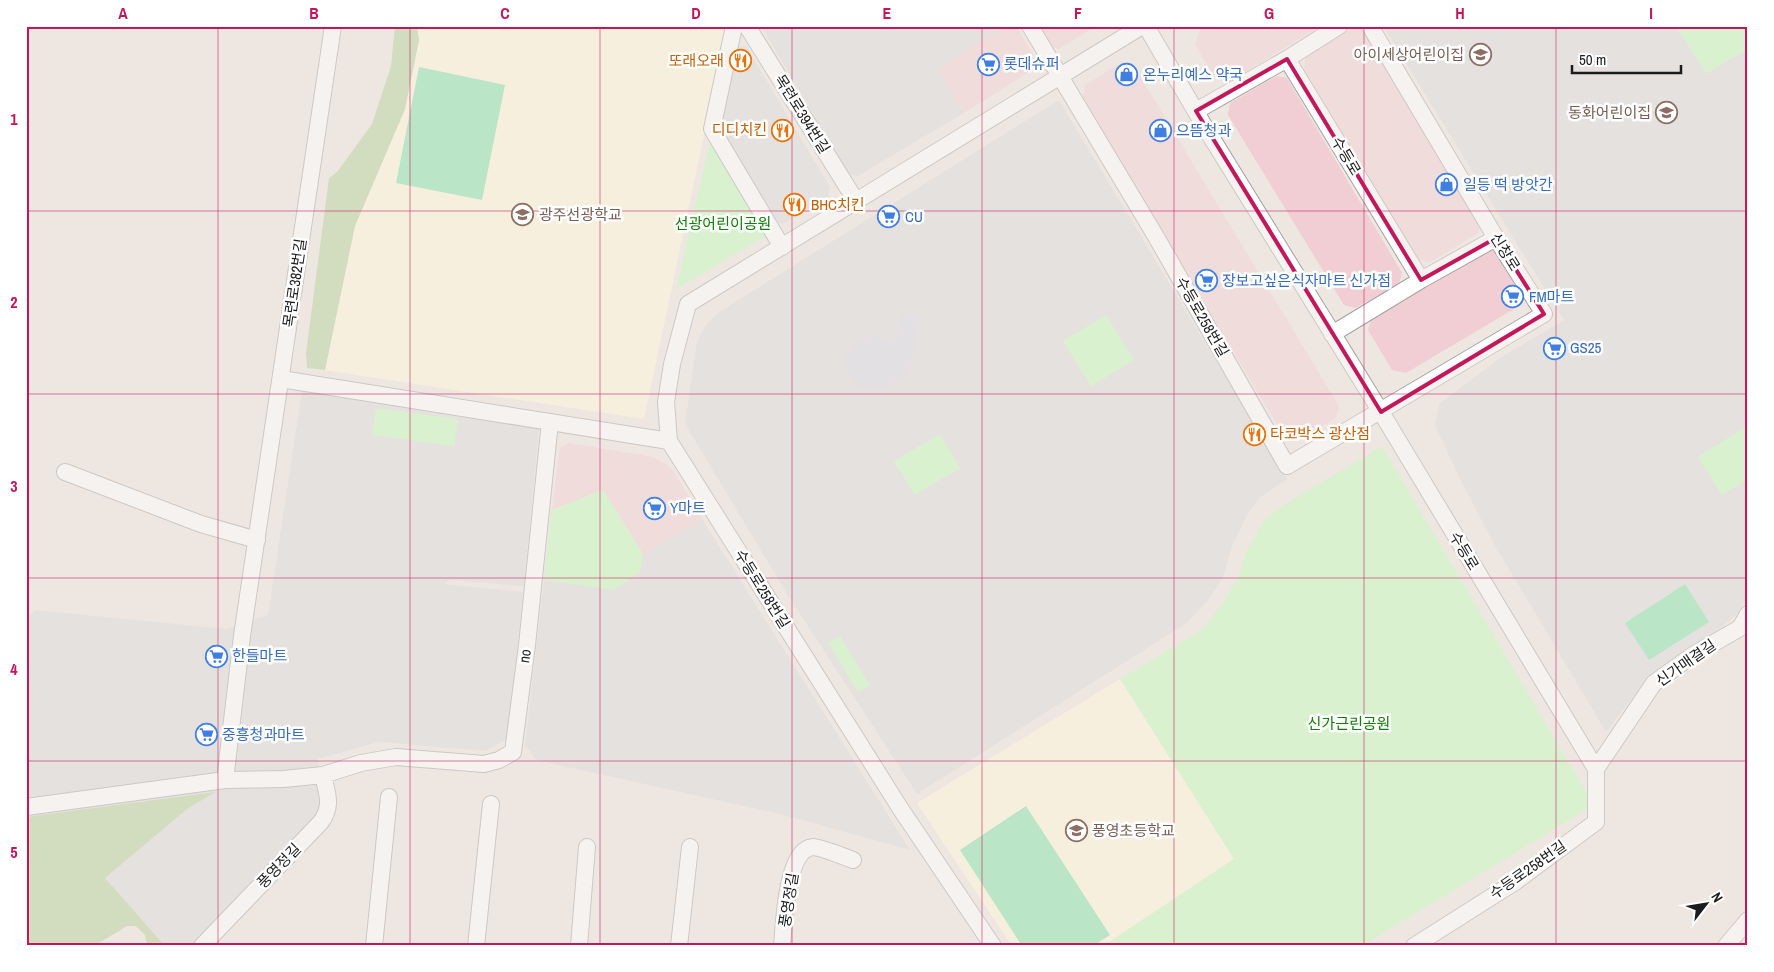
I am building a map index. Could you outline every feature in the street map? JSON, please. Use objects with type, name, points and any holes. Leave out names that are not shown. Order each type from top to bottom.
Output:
[{"type":"street","name":"목련로382번길","points":[[225,780],[242,636],[333,26]]},
{"type":"street","points":[[734,26],[712,129],[782,247]]},
{"type":"street","name":"목련로394번길","points":[[747,26],[856,201]]},
{"type":"street","name":"수등로258번길","points":[[1030,26],[1150,226],[1287,466],[1381,412]]},
{"type":"street","name":"수등로258번길","points":[[993,946],[900,808],[668,441],[666,402],[672,364],[688,304],[1144,26]]},
{"type":"street","name":"수등로","points":[[1144,26],[1381,412],[1596,769]]},
{"type":"street","points":[[1196,111],[1287,59],[1339,26]]},
{"type":"street","name":"신창로","points":[[1370,26],[1496,238],[1544,314],[1381,412]]},
{"type":"street","name":"수등로","points":[[1287,59],[1421,280]]},
{"type":"street","points":[[1332,334],[1421,280],[1496,238]]},
{"type":"street","points":[[281,379],[668,441]]},
{"type":"street","name":"no","points":[[323,776],[362,763],[396,757],[484,764],[499,760],[513,752],[527,645],[550,422]]},
{"type":"street","points":[[65,472],[201,524],[257,540]]},
{"type":"street","name":"신가매결길","points":[[1596,769],[1654,683],[1693,656],[1740,628],[1748,614]]},
{"type":"street","name":"수등로258번길","points":[[1414,946],[1515,882],[1596,822],[1596,769]]},
{"type":"street","points":[[26,808],[225,780],[323,776]]},
{"type":"street","name":"풍영정길","points":[[202,946],[327,814],[329,807],[323,776]]},
{"type":"street","points":[[374,946],[389,797]]},
{"type":"street","points":[[476,946],[490,804]]},
{"type":"street","points":[[579,946],[587,847]]},
{"type":"street","points":[[679,946],[690,847]]},
{"type":"street","name":"풍영정길","points":[[782,946],[789,886],[795,862],[803,851],[813,847],[854,860]]},
{"type":"street","points":[[1726,946],[1748,920]]},
{"type":"highlighted area","points":[[1287,59],[1421,280],[1496,238],[1544,314],[1381,412],[1196,111]]},
{"type":"shaded area","name":"광주선광학교","points":[[417,26],[727,26],[644,419],[325,370],[355,226],[405,109],[419,40]]},
{"type":"shaded area","points":[[761,26],[1007,26],[938,69],[964,113],[858,176],[849,175]]},
{"type":"shaded area","points":[[1007,26],[1016,26],[1037,60],[1034,69],[964,113],[938,69]]},
{"type":"shaded area","points":[[1038,26],[1096,26],[1059,49],[1050,46]]},
{"type":"shaded area","points":[[1201,26],[1321,26],[1227,83],[1215,77],[1195,45]]},
{"type":"shaded area","points":[[1383,26],[1748,26],[1748,597],[1735,616],[1716,632],[1651,674],[1606,732],[1494,544],[1460,479],[1435,425],[1439,404],[1500,358],[1564,320]]},
{"type":"shaded area","points":[[1354,27],[1364,30],[1480,226],[1478,233],[1429,263],[1418,259],[1304,69],[1305,57]]},
{"type":"shaded area","points":[[746,46],[830,187],[828,198],[783,224],[773,221],[716,126],[732,47]]},
{"type":"shaded area","points":[[1121,63],[1134,66],[1339,406],[1336,418],[1296,441],[1284,436],[1082,101],[1085,85]]},
{"type":"shaded area","points":[[1277,76],[1287,78],[1402,273],[1399,284],[1355,308],[1344,305],[1228,115],[1230,103]]},
{"type":"shaded area","points":[[1059,100],[1287,479],[1259,498],[1247,515],[1232,546],[1224,575],[1210,598],[1187,623],[917,794],[787,594],[685,424],[697,341],[707,323],[719,312]]},
{"type":"shaded area","points":[[1491,249],[1496,250],[1522,294],[1519,306],[1406,373],[1392,370],[1368,330],[1371,320]]},
{"type":"shaded area","points":[[921,313],[910,367],[906,375],[880,390],[872,390],[857,385],[848,373],[846,365],[846,357],[854,344],[860,339],[875,335],[890,340],[896,336],[902,314]]},
{"type":"shaded area","points":[[302,391],[539,429],[524,586],[449,580],[444,584],[523,592],[508,738],[486,751],[379,742],[318,759],[324,807],[317,819],[190,946],[165,946],[105,878],[187,808],[213,793],[26,817],[26,619],[35,610],[227,629],[268,615]]},
{"type":"shaded area","points":[[569,443],[653,457],[666,464],[674,472],[702,519],[643,554],[603,490],[552,510],[560,448]]},
{"type":"shaded area","points":[[552,510],[643,554],[702,519],[910,850],[780,814],[536,760],[525,745]]},
{"type":"shaded area","name":"풍영초등학교","points":[[1120,679],[1234,859],[1103,946],[1012,946],[917,803]]},
{"type":"green space","points":[[395,26],[417,26],[419,40],[405,109],[355,226],[325,370],[307,368],[306,353],[329,178],[337,172],[372,124],[391,66]]},
{"type":"green space","points":[[1676,26],[1744,26],[1748,32],[1748,49],[1706,74]]},
{"type":"green space","points":[[419,67],[505,85],[482,200],[396,183]]},
{"type":"green space","name":"선광어린이공원","points":[[710,141],[768,235],[676,289]]},
{"type":"green space","points":[[1106,315],[1134,360],[1091,386],[1063,341]]},
{"type":"green space","points":[[376,408],[458,419],[454,446],[372,435]]},
{"type":"green space","points":[[1748,425],[1748,479],[1722,495],[1698,457]]},
{"type":"green space","points":[[940,434],[960,468],[915,495],[894,461]]},
{"type":"green space","name":"신가근린공원","points":[[1382,446],[1594,805],[1362,946],[1103,946],[1234,859],[1120,679],[1201,630],[1223,603],[1239,575],[1246,552],[1264,520],[1277,509]]},
{"type":"green space","points":[[603,490],[643,554],[640,572],[614,590],[544,580],[552,510]]},
{"type":"green space","points":[[1685,584],[1709,622],[1649,660],[1625,623]]},
{"type":"green space","points":[[840,636],[870,686],[858,692],[828,643]]},
{"type":"green space","points":[[215,792],[187,809],[105,878],[165,946],[147,946],[145,935],[136,926],[127,926],[94,946],[26,946],[26,817]]},
{"type":"green space","points":[[1026,806],[1110,935],[1093,946],[1022,946],[960,850]]},
{"type":"place","name":"아이세상어린이집","points":[[1480,55]]},
{"type":"place","name":"또래오래","points":[[740,61]]},
{"type":"place","name":"롯데슈퍼","points":[[988,64]]},
{"type":"place","name":"온누리예스 약국","points":[[1127,75]]},
{"type":"place","name":"동화어린이집","points":[[1667,113]]},
{"type":"place","name":"디디치킨","points":[[783,130]]},
{"type":"place","name":"으뜸청과","points":[[1160,131]]},
{"type":"place","name":"일등 떡 방앗간","points":[[1447,185]]},
{"type":"place","name":"BHC치킨","points":[[795,205]]},
{"type":"place","name":"광주선광학교","points":[[523,215]]},
{"type":"place","name":"CU","points":[[889,217]]},
{"type":"place","name":"장보고싶은식자마트 신가점","points":[[1206,281]]},
{"type":"place","name":"FM마트","points":[[1513,297]]},
{"type":"place","name":"GS25","points":[[1554,348]]},
{"type":"place","name":"타코박스 광산점","points":[[1254,434]]},
{"type":"place","name":"Y마트","points":[[654,508]]},
{"type":"place","name":"한들마트","points":[[216,656]]},
{"type":"place","name":"중흥청과마트","points":[[206,735]]},
{"type":"place","name":"풍영초등학교","points":[[1076,831]]}]
